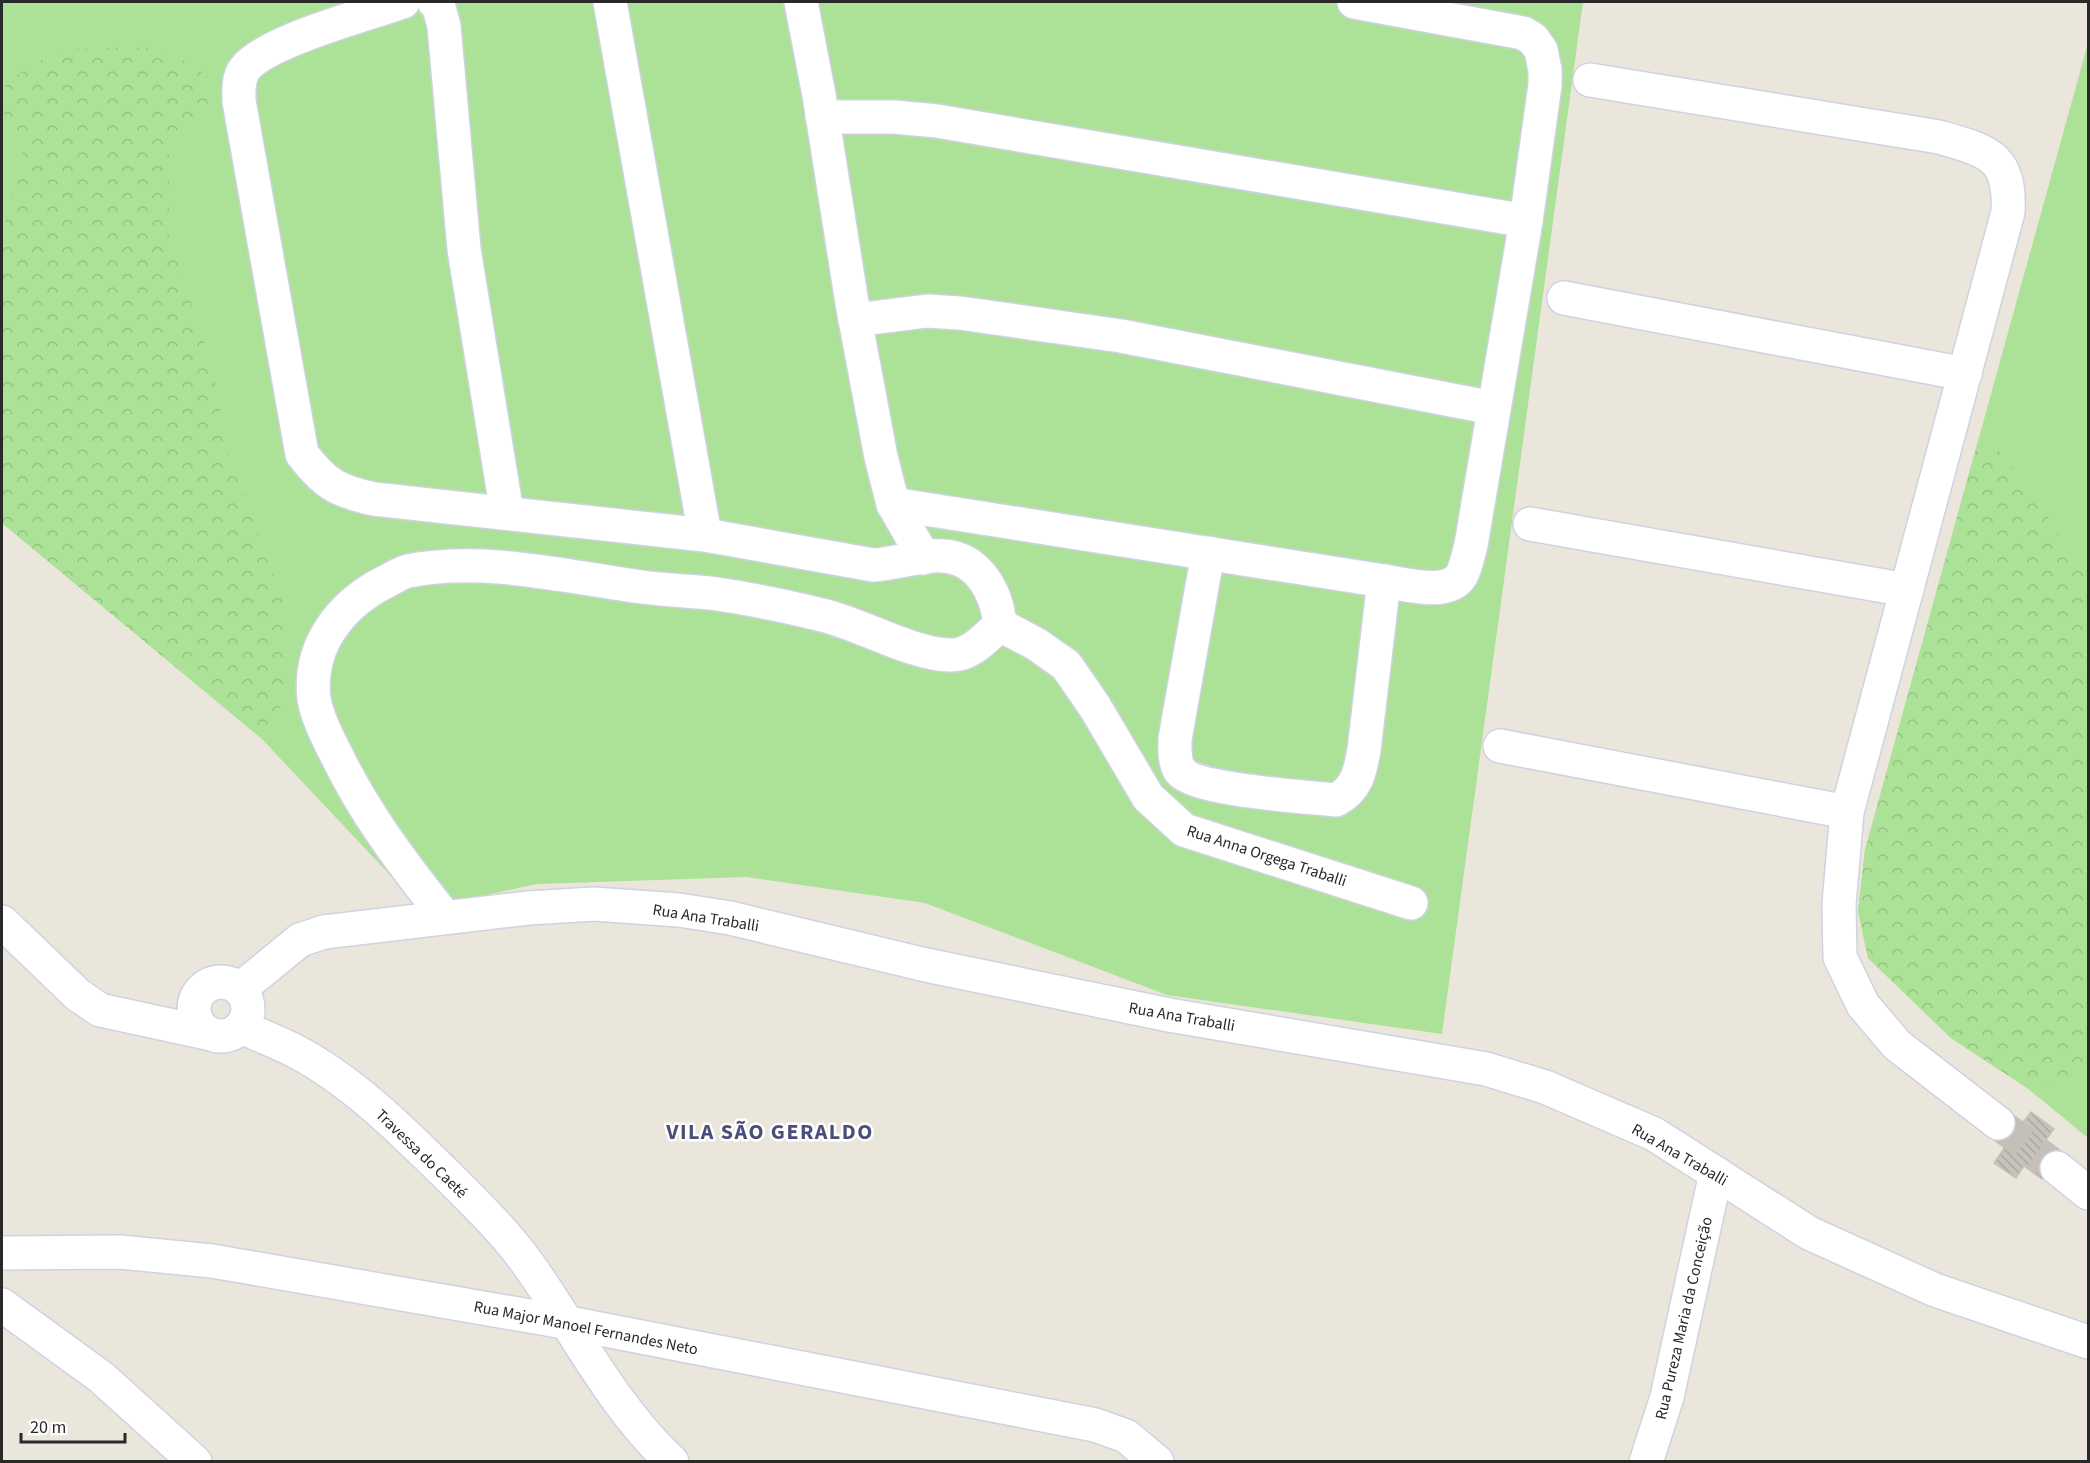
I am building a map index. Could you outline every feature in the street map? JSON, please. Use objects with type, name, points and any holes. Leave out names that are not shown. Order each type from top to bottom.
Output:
[{"type":"street","points":[[404,2],[268,50],[252,61],[241,76],[239,101],[302,454],[325,482],[353,494],[442,508],[705,535],[873,565],[895,564],[942,555],[960,560],[972,567],[984,579],[998,603],[999,625],[978,645],[952,655],[915,648],[825,616],[764,603],[710,594],[489,567],[444,567],[405,572],[365,592],[335,620],[320,645],[314,670],[314,700],[328,739],[355,794],[392,851],[445,917]]},
{"type":"street","points":[[434,2],[438,4],[444,26],[464,249],[507,513]]},
{"type":"street","points":[[610,2],[705,535]]},
{"type":"street","points":[[801,2],[855,320],[893,504],[924,558]]},
{"type":"street","points":[[893,504],[1435,588],[1446,587],[1460,578],[1471,545],[1526,221],[1545,70],[1541,50],[1533,39],[1508,29],[1354,2]]},
{"type":"street","points":[[1590,81],[1939,137],[1972,147],[1994,159],[2004,171],[2010,186],[2008,212],[1847,812],[1839,904],[1840,957],[1863,1005],[1897,1045],[1998,1123]]},
{"type":"street","points":[[822,117],[894,117],[937,121],[1526,221]]},
{"type":"street","points":[[1564,298],[1965,374]]},
{"type":"street","points":[[855,320],[927,311],[971,314],[1121,336],[1493,408]]},
{"type":"street","points":[[1530,524],[1907,590]]},
{"type":"street","points":[[1208,554],[1175,739],[1175,759],[1180,771],[1188,777],[1218,786],[1336,800],[1354,787],[1360,774],[1364,750],[1384,581]]},
{"type":"street","name":"Rua Anna Orgega Traballi","points":[[999,625],[1036,644],[1066,665],[1148,796],[1168,818],[1184,830],[1411,903]]},
{"type":"street","points":[[1500,746],[1847,812]]},
{"type":"street","name":"Rua Ana Traballi","points":[[240,989],[300,940],[324,932],[445,917],[594,904],[679,910],[730,918],[926,964],[1169,1015],[1486,1069],[1545,1087],[1654,1134],[1809,1233],[1935,1290],[2088,1342]]},
{"type":"street","points":[[2,922],[78,995],[100,1010],[133,1019],[225,1036],[241,1027],[246,1020],[248,1004],[240,989],[225,982],[217,982],[209,984],[196,996],[133,1019]]},
{"type":"street","points":[[196,996],[193,1011],[195,1019],[206,1033]]},
{"type":"street","name":"Travessa do Caeté","points":[[241,1027],[296,1052],[344,1083],[391,1120],[496,1224],[528,1264],[564,1322],[622,1406],[647,1438],[672,1461]]},
{"type":"street","points":[[2057,1168],[2088,1193]]},
{"type":"street","name":"Rua Pureza Maria da Conceição","points":[[1646,1461],[1667,1397],[1716,1173]]},
{"type":"street","name":"Rua Major Manoel Fernandes Neto","points":[[2,1253],[120,1252],[212,1261],[564,1322],[1095,1425],[1126,1436],[1157,1461]]},
{"type":"street","points":[[2,1305],[101,1377],[195,1461]]},
{"type":"green space","points":[[2,2],[1583,2],[1442,1034],[1167,995],[925,903],[747,877],[537,884],[422,909],[262,739],[2,523]]},
{"type":"green space","points":[[2088,43],[2088,1138],[2027,1088],[1951,1038],[1868,958],[1858,911],[1865,850]]},
{"type":"green space","points":[[163,47],[210,78],[208,113],[169,138],[169,236],[212,366],[227,450],[285,607],[285,700],[262,739],[2,523],[2,237],[23,151],[5,119],[3,104],[6,82],[59,49]]},
{"type":"green space","points":[[1978,441],[1995,447],[2008,460],[2032,491],[2069,551],[2088,560],[2088,1076],[2027,1088],[1951,1038],[1868,958],[1858,911],[1865,850]]},
{"type":"building","points":[[2031,1112],[2054,1129],[2042,1145],[2059,1156],[2042,1179],[2024,1166],[2016,1178],[1994,1163],[2005,1147],[1994,1139],[2009,1119],[2020,1126]]},
{"type":"tunnel","points":[[1998,1123],[2057,1168]]},
{"type":"district","name":"VILA SÃO GERALDO","points":[[770,1131]]}]
